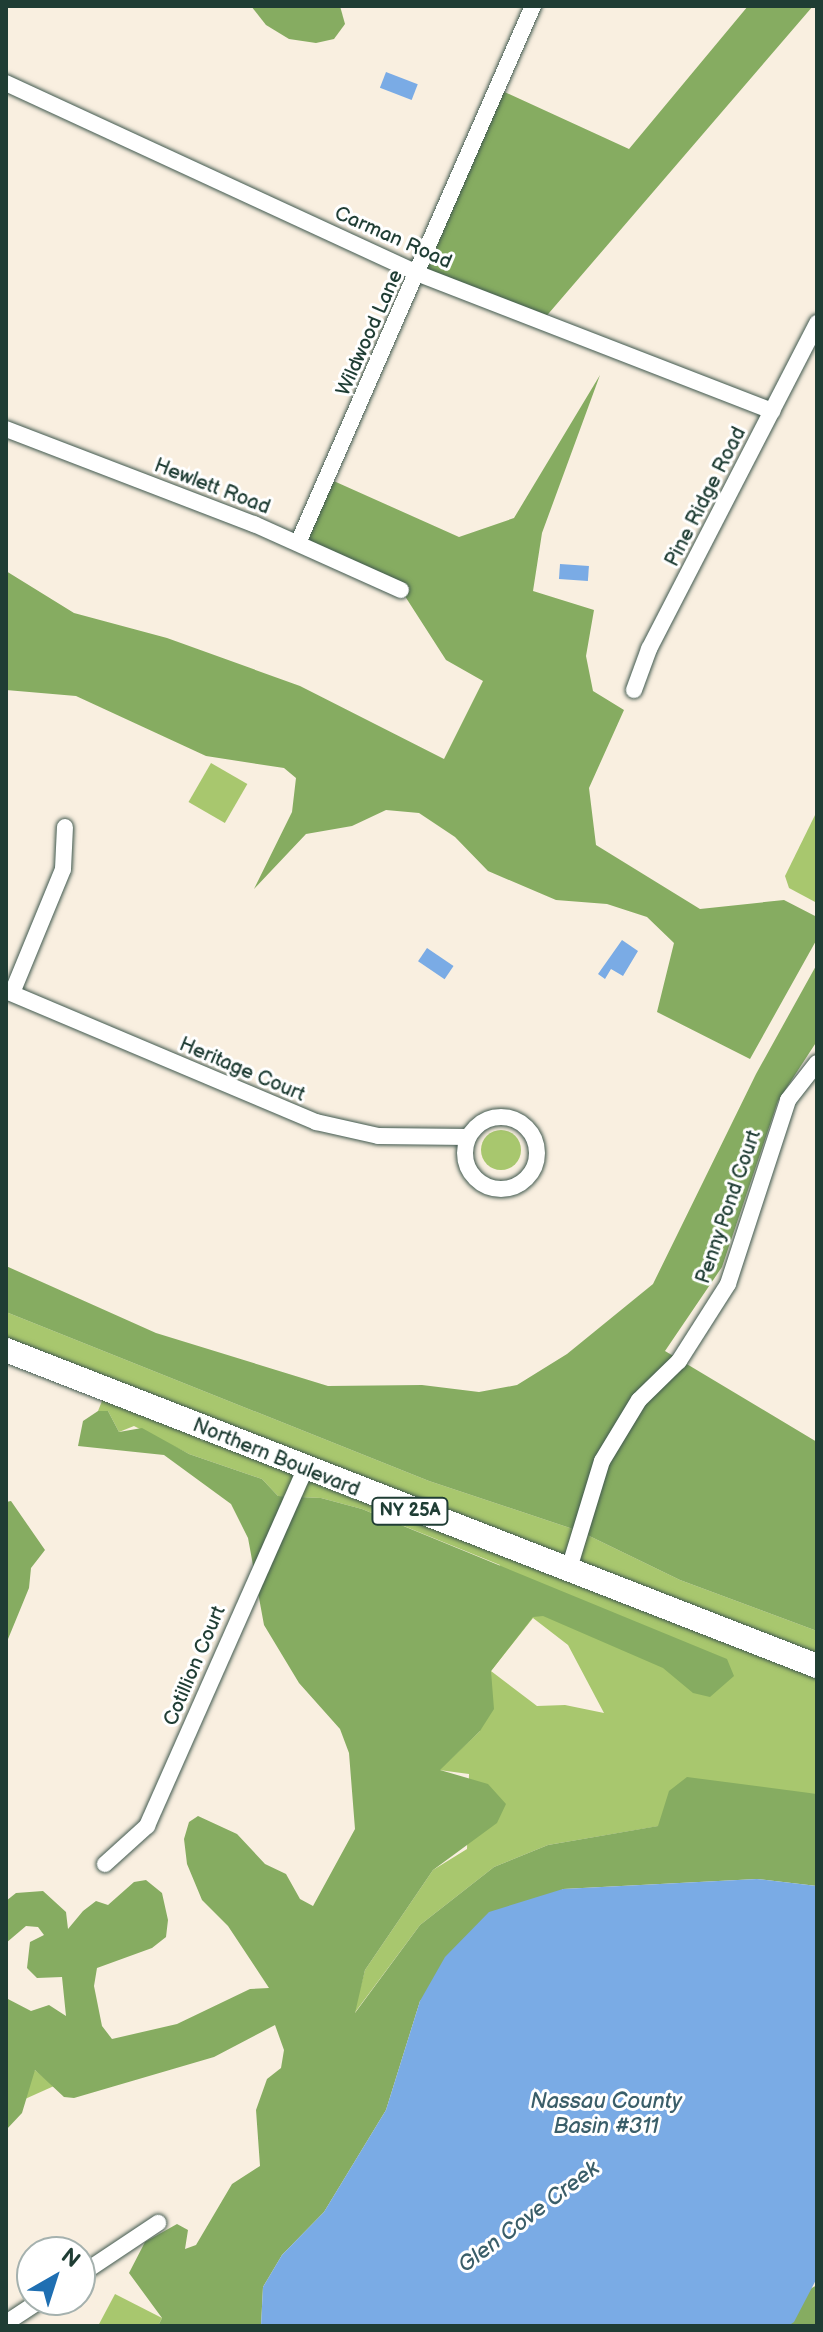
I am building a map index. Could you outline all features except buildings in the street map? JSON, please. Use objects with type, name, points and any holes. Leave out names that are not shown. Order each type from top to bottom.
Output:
[{"type":"main road","name":"Northern Boulevard","points":[[6,1350],[305,1470],[817,1666]]},
{"type":"street","name":"Wildwood Lane","points":[[298,543],[419,274],[533,6]]},
{"type":"street","name":"Carman Road","points":[[6,83],[419,274],[772,411]]},
{"type":"street","name":"Pine Ridge Road","points":[[634,690],[649,649],[817,323]]},
{"type":"street","name":"Hewlett Road","points":[[6,429],[298,543],[401,590]]},
{"type":"street","points":[[9,992],[63,869],[65,827]]},
{"type":"street","name":"Heritage Court","points":[[9,992],[316,1122],[378,1136],[468,1137],[488,1119],[511,1118],[535,1142],[535,1165],[521,1184],[487,1187],[465,1162],[468,1137]]},
{"type":"street","name":"Penny Pond Court","points":[[568,1572],[602,1461],[639,1400],[679,1361],[728,1284],[788,1100],[817,1063]]},
{"type":"street","name":"Cotillion Court","points":[[105,1864],[147,1826],[305,1470]]},
{"type":"street","points":[[96,2264],[158,2223]]},
{"type":"green space","points":[[251,6],[340,6],[345,24],[334,39],[316,43],[289,39],[266,25]]},
{"type":"green space","points":[[748,6],[813,6],[543,320],[419,274],[498,89],[629,149]]},
{"type":"green space","points":[[600,375],[542,533],[533,591],[594,610],[586,656],[593,691],[624,710],[589,788],[596,845],[700,909],[784,900],[817,917],[817,939],[750,1059],[657,1012],[674,943],[647,917],[607,904],[556,900],[488,871],[455,837],[419,813],[386,810],[352,826],[306,834],[254,889],[292,812],[296,778],[284,768],[206,756],[76,696],[6,690],[6,571],[74,613],[167,638],[300,686],[444,759],[483,681],[446,660],[401,590],[298,543],[327,478],[459,537],[514,518]]},
{"type":"green space","points":[[211,763],[247,784],[225,823],[188,802]]},
{"type":"green space","points":[[817,811],[817,903],[789,888],[785,876]]},
{"type":"green space","points":[[817,964],[817,1041],[778,1101],[722,1267],[665,1351],[817,1442],[817,1631],[680,1580],[579,1531],[429,1481],[6,1312],[6,1266],[156,1333],[328,1386],[422,1385],[479,1392],[517,1385],[567,1354],[653,1284],[756,1074]]},
{"type":"green space","points":[[501,1130],[515,1136],[521,1150],[515,1164],[501,1170],[487,1164],[481,1150],[487,1136]]},
{"type":"green space","points":[[6,1312],[429,1481],[579,1531],[680,1580],[817,1631],[817,1794],[670,1791],[659,1826],[548,1845],[494,1867],[420,1925],[353,2015],[365,1970],[433,1870],[467,1849],[469,1774],[439,1770],[480,1731],[454,1692],[500,1565],[362,1509],[321,1498],[278,1496],[262,1479],[189,1454],[134,1426],[119,1432],[108,1411],[98,1411],[106,1391],[6,1350]],"holes":[[[533,1618],[568,1645],[604,1713],[565,1705],[537,1706],[491,1671]]]},
{"type":"green space","points":[[98,1411],[108,1411],[119,1432],[142,1428],[189,1454],[262,1479],[278,1496],[321,1498],[362,1509],[727,1659],[734,1676],[710,1697],[693,1693],[663,1668],[543,1616],[533,1617],[491,1671],[494,1709],[480,1731],[440,1770],[488,1784],[506,1804],[497,1823],[433,1870],[365,1970],[355,2013],[420,1925],[494,1867],[548,1845],[658,1826],[669,1791],[687,1777],[817,1794],[817,1886],[757,1879],[563,1889],[420,2001],[386,2110],[324,2212],[282,2255],[263,2287],[261,2326],[158,2326],[162,2318],[129,2273],[145,2242],[177,2224],[188,2230],[185,2249],[196,2245],[232,2184],[260,2166],[256,2110],[267,2079],[281,2068],[284,2050],[275,2025],[214,2057],[74,2098],[64,2097],[35,2070],[22,2113],[6,2130],[6,1998],[31,2011],[49,2005],[66,2016],[62,1977],[37,1978],[27,1968],[30,1942],[44,1935],[38,1927],[26,1926],[6,1943],[6,1901],[16,1893],[43,1891],[66,1912],[68,1929],[96,1901],[108,1905],[134,1882],[146,1880],[162,1893],[168,1920],[166,1937],[152,1948],[97,1968],[94,1986],[102,2026],[112,2039],[177,2024],[250,1989],[269,1988],[228,1926],[202,1900],[187,1864],[184,1839],[189,1822],[198,1816],[237,1834],[265,1864],[286,1874],[300,1899],[313,1906],[355,1829],[349,1753],[340,1729],[299,1683],[264,1625],[248,1538],[231,1504],[164,1455],[78,1446],[83,1421]]},
{"type":"green space","points":[[11,1501],[45,1550],[31,1568],[29,1588],[6,1644],[6,1502]]},
{"type":"green space","points":[[35,2070],[54,2086],[25,2099],[29,2077]]},
{"type":"green space","points":[[817,2285],[817,2326],[788,2326],[805,2292]]},
{"type":"green space","points":[[115,2294],[162,2318],[158,2326],[98,2326]]},
{"type":"water","points":[[386,72],[418,84],[412,100],[380,88]]},
{"type":"water","points":[[560,564],[589,566],[588,581],[559,579]]},
{"type":"water","points":[[622,940],[638,951],[623,976],[611,969],[605,979],[598,974]]},
{"type":"water","points":[[427,948],[454,966],[445,979],[418,961]]},
{"type":"water","name":"Nassau County Basin #311","points":[[757,1879],[817,1886],[817,2278],[794,2322],[788,2326],[261,2326],[263,2287],[282,2255],[324,2212],[386,2110],[420,2001],[445,1957],[489,1912],[563,1889]]},
{"type":"water label","name":"Glen Cove Creek","points":[[529,2217]]}]
